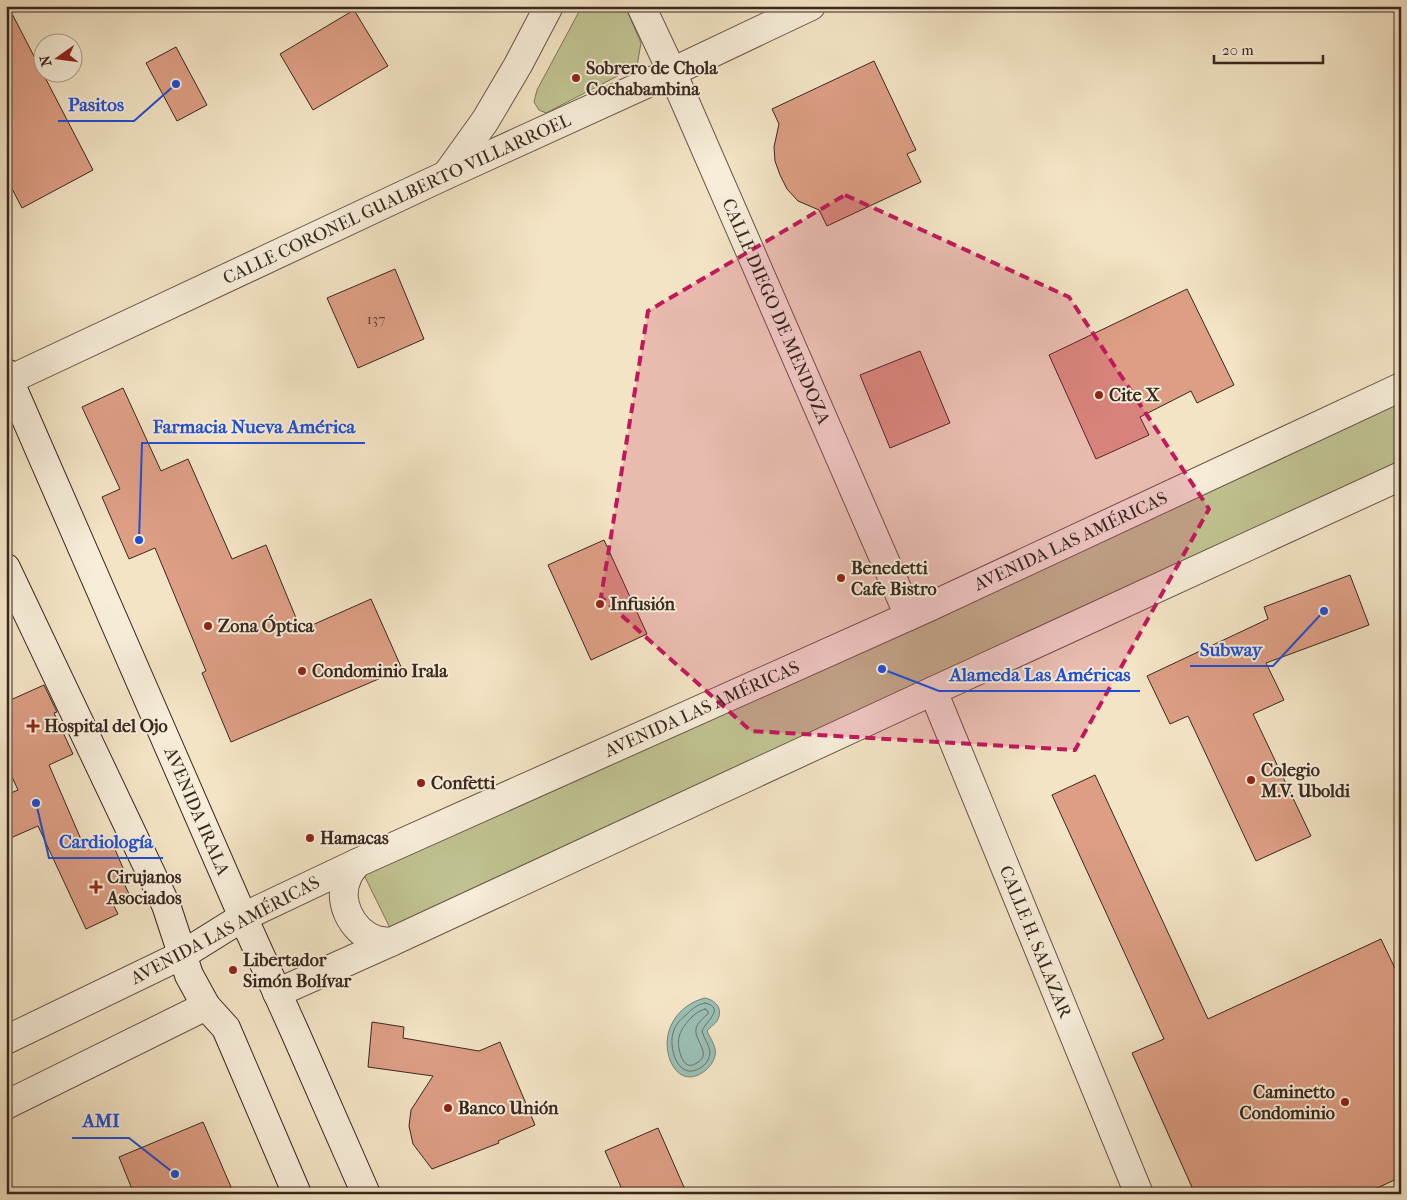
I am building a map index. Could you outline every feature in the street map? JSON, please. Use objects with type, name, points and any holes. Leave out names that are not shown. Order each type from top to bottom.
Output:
[{"type":"street","points":[[446,175],[485,121],[518,65],[549,6]]},
{"type":"street","name":"CALLE DIEGO DE MENDOZA","points":[[641,6],[672,72],[909,616]]},
{"type":"street","name":"CALLE CORONEL GUALBERTO VILLARROEL","points":[[7,378],[672,72],[811,6]]},
{"type":"street","name":"AVENIDA IRALA","points":[[7,378],[366,1194]]},
{"type":"street","name":"AVENIDA LAS AMÉRICAS","points":[[6,1040],[182,955],[243,917],[357,863],[909,616],[1401,386]]},
{"type":"street","points":[[277,993],[392,942],[933,690],[1401,476]]},
{"type":"street","points":[[6,568],[166,906],[189,975],[206,1006],[226,1028],[297,1194]]},
{"type":"street","name":"CALLE H. SALAZAR","points":[[933,690],[1138,1194]]},
{"type":"street","points":[[357,863],[348,876],[344,891],[345,907],[351,921],[362,932],[376,940],[392,942]]},
{"type":"street","points":[[6,1105],[206,1006]]},
{"type":"highlighted area","points":[[845,195],[1069,297],[1209,509],[1075,750],[751,731],[601,597],[648,311]]},
{"type":"green space","points":[[582,6],[625,6],[641,43],[637,66],[546,113],[539,110],[534,102],[537,90]]},
{"type":"green space","points":[[1401,395],[1401,464],[391,930],[363,873]]},
{"type":"water","points":[[705,998],[715,1003],[719,1008],[717,1020],[707,1031],[714,1047],[715,1056],[702,1073],[687,1077],[678,1072],[670,1060],[667,1050],[669,1030],[679,1013],[686,1007]]},
{"type":"building","points":[[6,6],[8,6],[32,52],[32,82],[47,82],[93,170],[22,208],[6,177]]},
{"type":"building","points":[[354,10],[388,66],[313,110],[280,54]]},
{"type":"building","points":[[176,47],[207,105],[177,121],[146,63]]},
{"type":"building","points":[[874,61],[916,150],[907,154],[921,182],[827,226],[819,210],[798,201],[787,189],[780,175],[775,161],[774,147],[779,124],[772,109]]},
{"type":"building","points":[[395,269],[424,339],[358,368],[327,298]]},
{"type":"building","points":[[1187,289],[1234,385],[1197,403],[1191,391],[1140,417],[1149,435],[1096,459],[1049,355]]},
{"type":"building","points":[[920,351],[950,423],[890,448],[860,375]]},
{"type":"building","points":[[123,388],[161,471],[188,459],[232,559],[266,545],[301,630],[371,599],[402,669],[231,742],[202,673],[206,671],[155,548],[129,559],[102,497],[120,489],[82,407]]},
{"type":"building","name":"Infusión","points":[[604,540],[647,634],[591,660],[548,565]]},
{"type":"building","name":"Colegio M.V. Uboldi","points":[[1350,575],[1369,625],[1266,663],[1284,700],[1253,714],[1311,836],[1256,861],[1188,716],[1170,724],[1147,676],[1268,619],[1264,607]]},
{"type":"building","points":[[44,685],[57,712],[54,713],[73,754],[49,765],[83,844],[102,834],[109,849],[114,847],[126,875],[121,877],[130,896],[113,904],[118,914],[86,929],[38,826],[6,840],[6,795],[18,790],[6,764],[6,702]]},
{"type":"building","points":[[1095,775],[1208,1019],[1381,939],[1401,981],[1401,1177],[1364,1194],[1195,1194],[1132,1053],[1164,1039],[1052,795]]},
{"type":"building","points":[[372,1022],[404,1027],[403,1038],[479,1051],[500,1042],[535,1125],[498,1141],[499,1143],[432,1169],[413,1144],[409,1126],[411,1110],[433,1076],[368,1067]]},
{"type":"building","points":[[203,1122],[234,1194],[134,1194],[119,1157]]},
{"type":"building","points":[[658,1128],[687,1194],[624,1194],[605,1151]]},
{"type":"place","name":"Sobrero de Chola Cochabambina","points":[[576,78]]},
{"type":"place","name":"Pasitos","points":[[176,84]]},
{"type":"place","name":"Cite X","points":[[1099,395]]},
{"type":"place","name":"Farmacia Nueva América","points":[[139,540]]},
{"type":"place","name":"Benedetti Cafe Bistro","points":[[841,578]]},
{"type":"place","name":"Infusión","points":[[600,604]]},
{"type":"place","name":"Subway","points":[[1324,611]]},
{"type":"place","name":"Zona Óptica","points":[[208,626]]},
{"type":"place","name":"Alameda Las Américas","points":[[882,669]]},
{"type":"place","name":"Condominio Irala","points":[[302,671]]},
{"type":"place","name":"Hospital del Ojo","points":[[33,726]]},
{"type":"place","name":"Colegio M.V. Uboldi","points":[[1251,780]]},
{"type":"place","name":"Confetti","points":[[421,783]]},
{"type":"place","name":"Cardiología","points":[[36,803]]},
{"type":"place","name":"Hamacas","points":[[310,838]]},
{"type":"place","name":"Cirujanos Asociados","points":[[96,887]]},
{"type":"place","name":"Libertador Simón Bolívar","points":[[233,970]]},
{"type":"place","name":"Caminetto Condominio","points":[[1345,1102]]},
{"type":"place","name":"Banco Unión","points":[[448,1108]]},
{"type":"place","name":"AMI","points":[[175,1174]]}]
